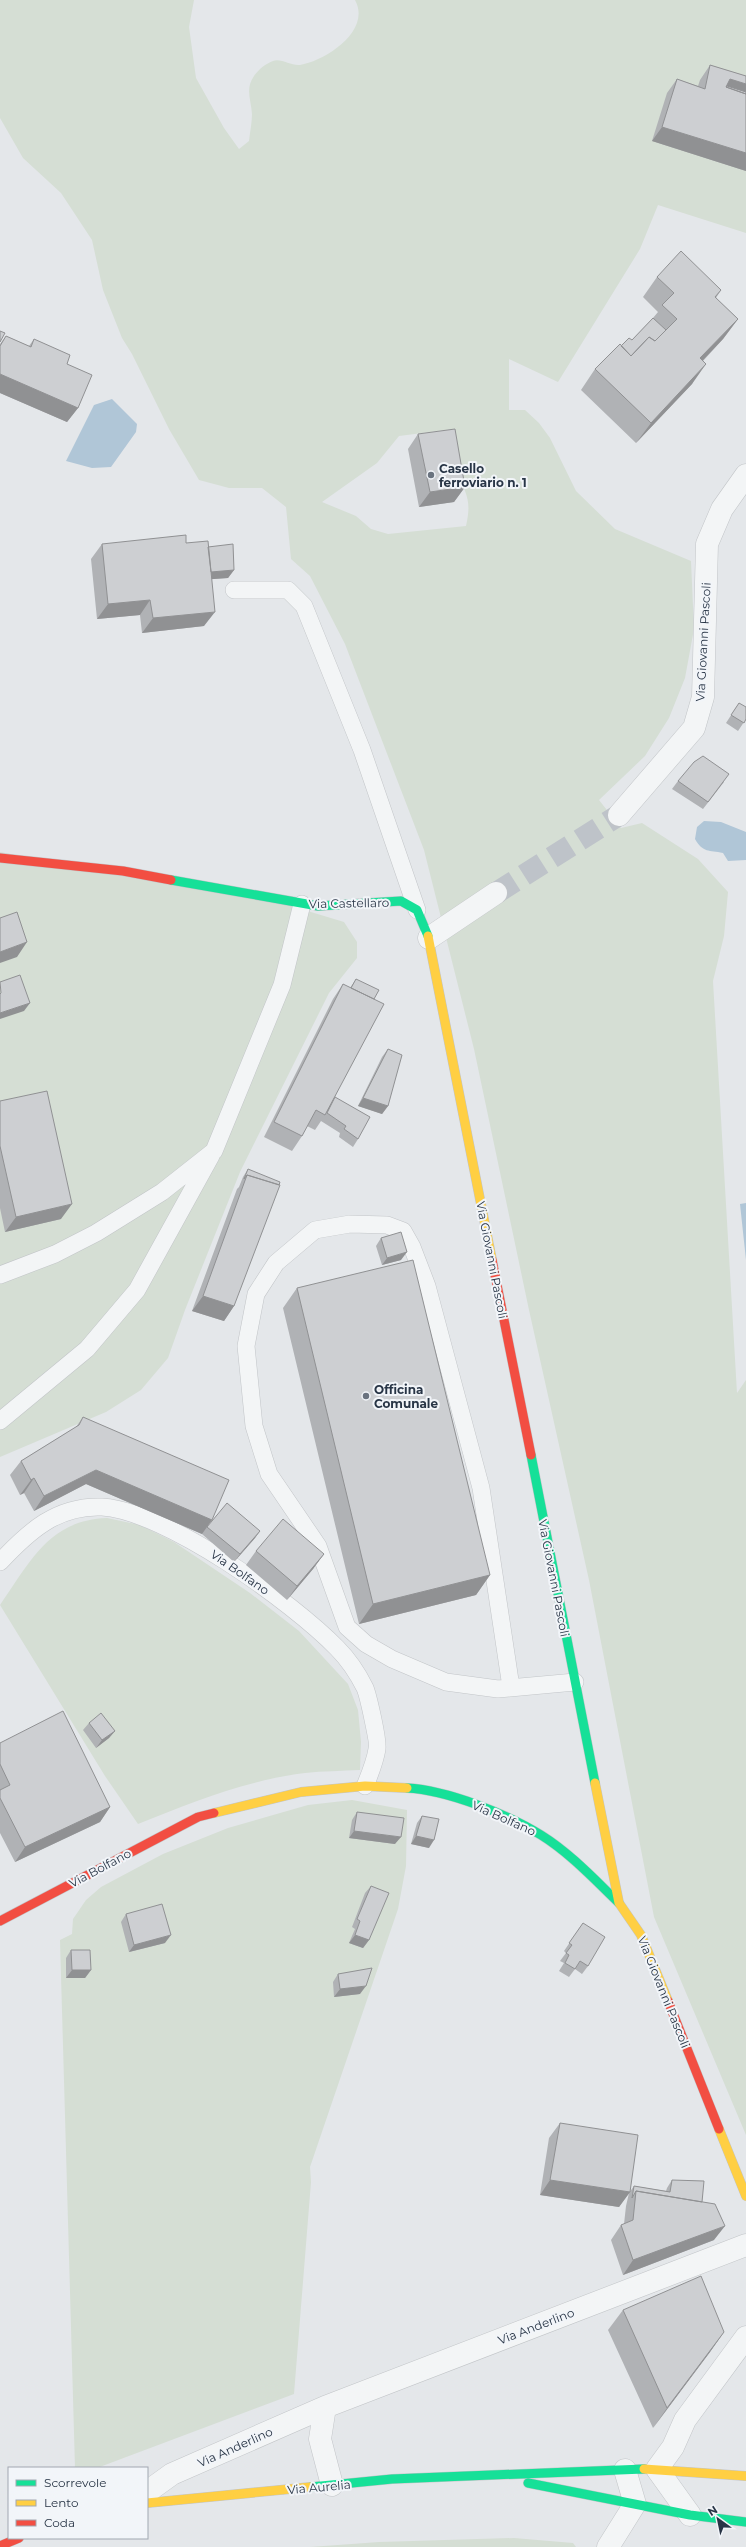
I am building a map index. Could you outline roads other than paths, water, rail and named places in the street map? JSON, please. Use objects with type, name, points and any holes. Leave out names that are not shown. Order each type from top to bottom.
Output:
[{"type":"street","name":"Via Giovanni Pascoli","points":[[619,815],[694,728],[703,697],[707,544],[722,509],[746,475]]},
{"type":"street","name":"Via Castellaro","points":[[0,857],[123,871],[302,904],[318,906],[401,901],[417,910]]},
{"type":"street","points":[[429,938],[496,893]]},
{"type":"street","name":"Via Giovanni Pascoli","points":[[417,910],[429,938],[619,1903],[641,1935],[746,2196]]},
{"type":"street","name":"Via Bolfano","points":[[0,1921],[198,1816],[301,1792],[365,1786],[429,1789],[478,1805],[542,1835],[583,1869],[619,1903]]},
{"type":"street","name":"Via Anderlino","points":[[148,2491],[172,2474],[325,2407],[746,2245]]},
{"type":"street","points":[[658,2469],[673,2447],[685,2420],[746,2337]]},
{"type":"street","points":[[325,2407],[320,2439],[332,2485]]},
{"type":"street","points":[[658,2469],[690,2515]]},
{"type":"street","points":[[491,2476],[658,2469],[746,2476]]},
{"type":"street","points":[[608,2547],[635,2504],[626,2470]]},
{"type":"street","points":[[491,2476],[690,2515],[746,2522]]},
{"type":"street","name":"Via Aurelia","points":[[148,2503],[392,2479],[491,2476]]},
{"type":"street","points":[[0,2546],[17,2539]]},
{"type":"lane","points":[[234,590],[288,590],[304,606],[362,750],[417,910]]},
{"type":"lane","points":[[0,1420],[87,1349],[137,1290],[214,1151],[282,985],[302,904]]},
{"type":"lane","points":[[0,1275],[55,1254],[96,1233],[162,1192],[214,1151]]},
{"type":"lane","points":[[511,1688],[482,1488],[427,1286],[412,1247],[403,1232],[387,1224],[350,1224],[315,1230],[276,1263],[256,1294],[246,1346],[254,1426],[269,1474],[318,1546],[347,1627],[366,1644],[392,1659],[446,1682],[498,1689],[511,1688],[575,1682]]},
{"type":"lane","name":"Via Bolfano","points":[[0,1562],[26,1534],[41,1523],[81,1509],[102,1507],[143,1516],[205,1548],[288,1607],[337,1648],[352,1667],[366,1689],[378,1747],[365,1786]]},
{"type":"water","points":[[112,399],[137,424],[136,432],[111,467],[92,468],[66,461],[94,405]]},
{"type":"water","points":[[704,821],[721,822],[746,832],[746,860],[728,861],[723,853],[707,850],[701,847],[695,839],[697,827]]},
{"type":"water","points":[[746,1203],[746,1260],[740,1204]]},
{"type":"tunnel","points":[[496,893],[619,815]]},
{"type":"place","name":"Casello ferroviario n. 1","points":[[431,475]]},
{"type":"place","name":"Officina Comunale","points":[[366,1396]]}]
